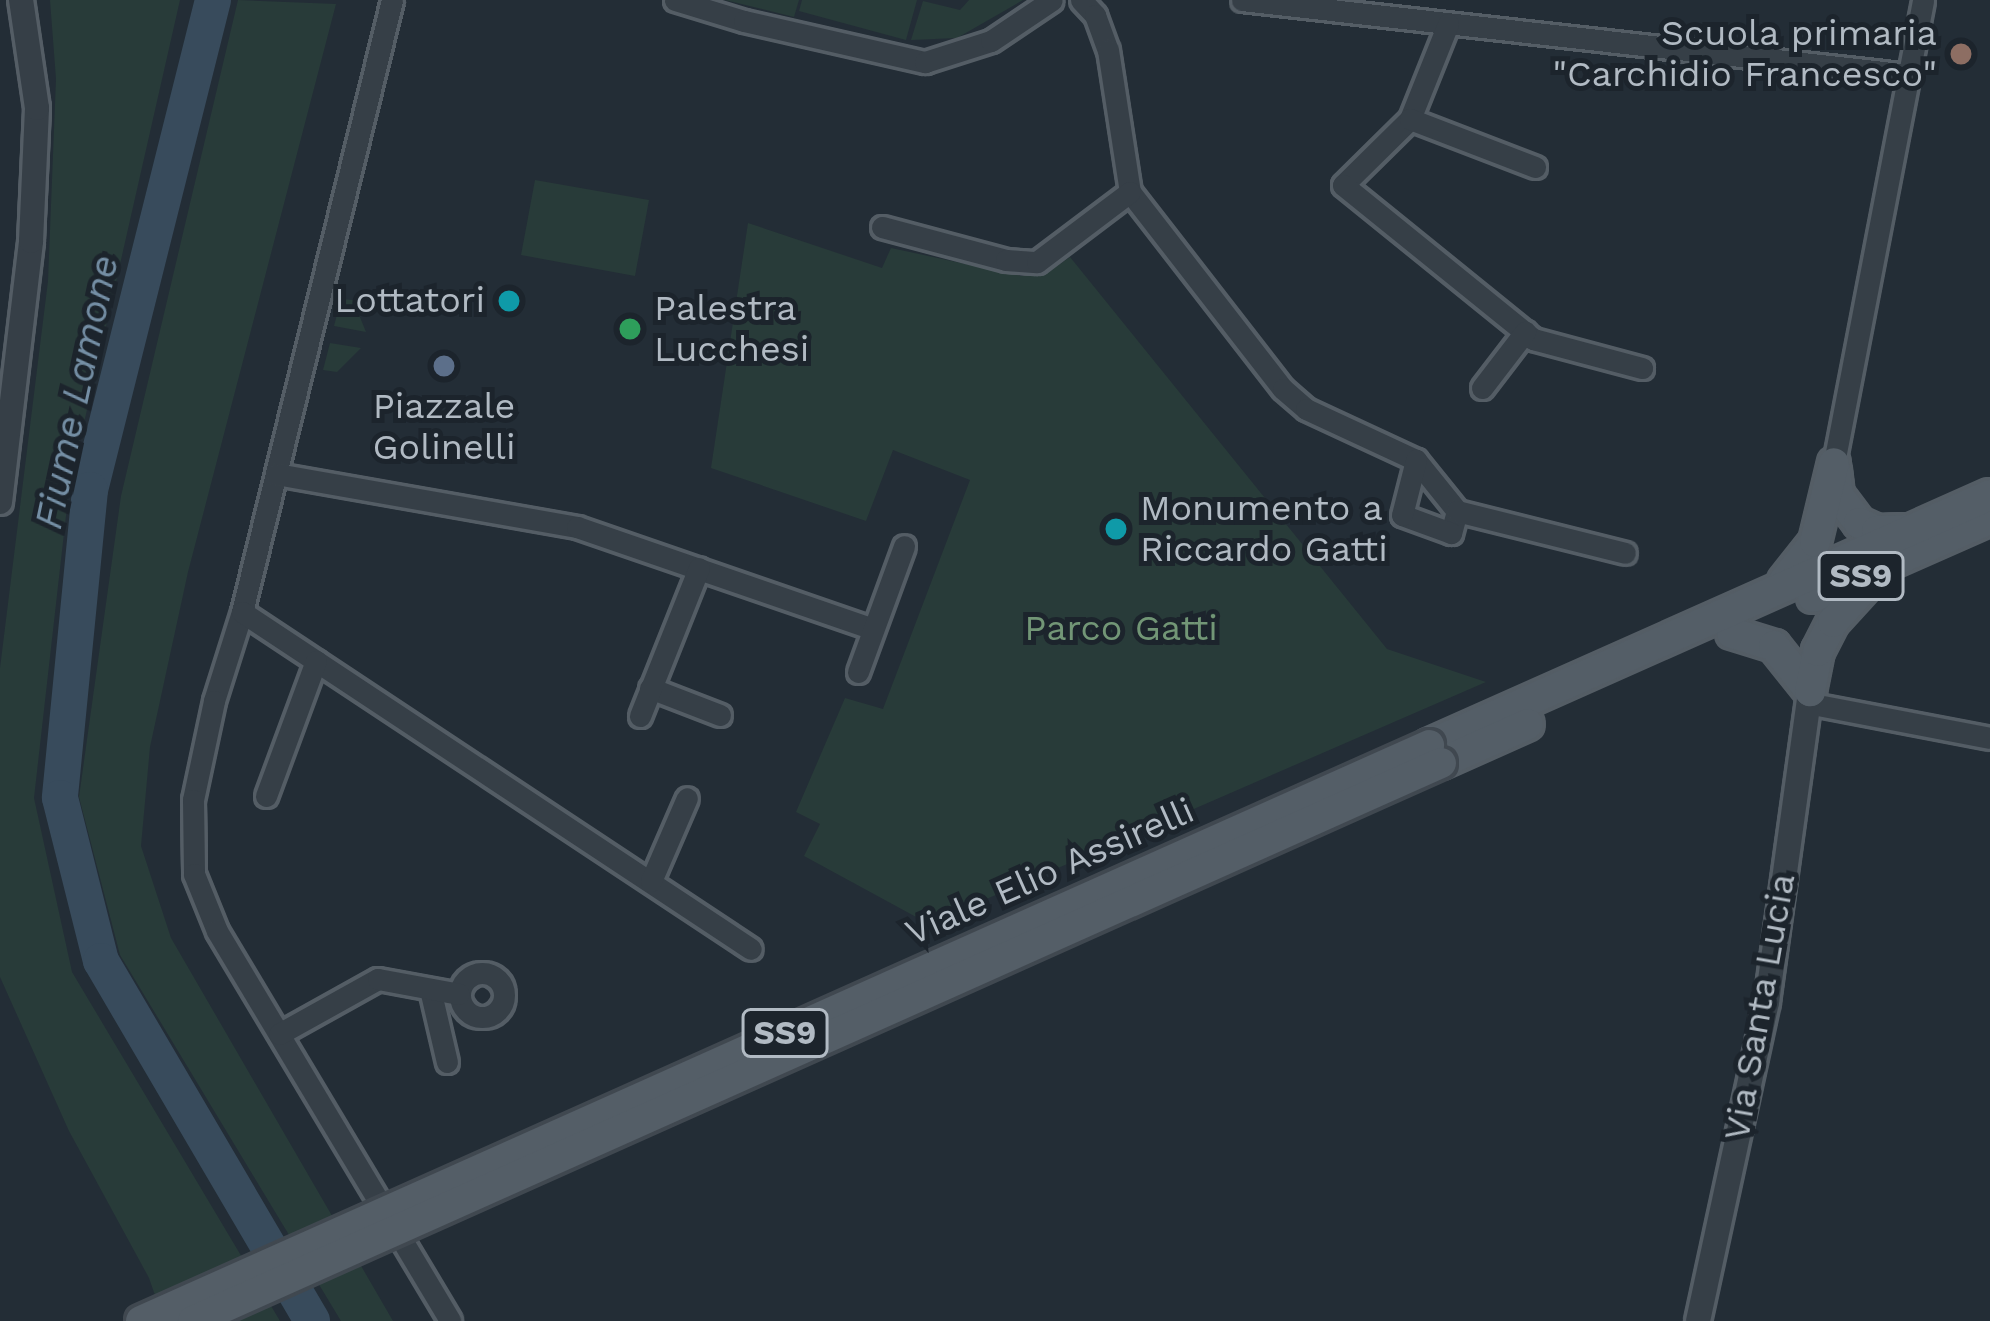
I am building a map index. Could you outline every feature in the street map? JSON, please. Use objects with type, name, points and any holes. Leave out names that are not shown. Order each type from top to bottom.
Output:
[{"type":"main road","points":[[1834,463],[1838,496],[1859,523],[1877,531],[1911,530]]},
{"type":"main road","points":[[1772,594],[1815,542],[1834,463]]},
{"type":"main road","name":"Viale Elio Assirelli","points":[[193,1321],[1990,495]]},
{"type":"main road","name":"Viale Elio Assirelli","points":[[141,1321],[1435,754],[1732,633],[1990,519]]},
{"type":"main road","points":[[1808,697],[1819,651],[1833,622],[1885,566]]},
{"type":"main road","points":[[1732,633],[1774,646],[1808,697]]},
{"type":"street","points":[[0,502],[31,241],[37,108],[21,0]]},
{"type":"street","points":[[675,0],[744,22],[925,62],[992,41],[1052,0]]},
{"type":"street","points":[[1081,0],[1095,15],[1108,50],[1130,193],[1282,389],[1306,409],[1416,460],[1457,511],[1625,553]]},
{"type":"street","points":[[1242,0],[1910,75]]},
{"type":"street","points":[[1834,463],[1924,0]]},
{"type":"street","points":[[390,4],[242,612],[214,701],[193,800],[194,874],[217,931],[450,1321]]},
{"type":"street","points":[[1448,24],[1410,119],[1342,185],[1533,340],[1642,368]]},
{"type":"street","points":[[1410,119],[1535,167]]},
{"type":"street","points":[[882,227],[1006,260],[1037,262],[1130,193]]},
{"type":"street","points":[[1482,388],[1525,332]]},
{"type":"street","points":[[1416,460],[1402,515],[1450,533],[1457,511]]},
{"type":"street","points":[[276,473],[577,527],[873,629]]},
{"type":"street","points":[[857,672],[904,546]]},
{"type":"street","points":[[640,716],[699,568]]},
{"type":"street","points":[[242,612],[751,949]]},
{"type":"street","points":[[266,796],[316,661]]},
{"type":"street","points":[[650,688],[719,715]]},
{"type":"street","points":[[1808,697],[1990,738]]},
{"type":"street","name":"Via Santa Lucia","points":[[1698,1321],[1766,1002],[1808,697]]},
{"type":"street","points":[[651,881],[686,798]]},
{"type":"street","points":[[278,1034],[378,979],[460,994]]},
{"type":"street","points":[[430,989],[447,1062]]},
{"type":"green space","points":[[50,0],[180,0],[69,489],[34,798],[72,972],[280,1321],[164,1321],[149,1278],[69,1131],[0,977],[0,668],[48,281],[56,79]]},
{"type":"green space","points":[[238,0],[336,4],[188,572],[150,747],[141,846],[171,938],[393,1321],[341,1321],[120,955],[79,797],[121,496]]},
{"type":"green space","points":[[725,0],[799,0],[794,17]]},
{"type":"green space","points":[[802,0],[917,0],[906,40],[799,11]]},
{"type":"green space","points":[[969,0],[1023,0],[957,38],[911,40],[923,1],[960,10]]},
{"type":"green space","points":[[535,180],[649,200],[635,276],[521,255]]},
{"type":"green space","name":"Parco Gatti","points":[[748,223],[882,268],[891,248],[1022,276],[1050,271],[1070,257],[1387,649],[1486,682],[929,924],[804,856],[820,824],[796,812],[845,698],[883,709],[970,480],[893,450],[866,521],[711,468]]},
{"type":"green space","points":[[341,299],[353,300],[366,332],[334,326]]},
{"type":"green space","points":[[330,343],[361,348],[337,372],[323,370]]},
{"type":"waterway","name":"Fiume Lamone","points":[[213,0],[90,490],[60,798],[101,961],[312,1321]]},
{"type":"place","name":"Scuola primaria \"Carchidio Francesco\"","points":[[1961,54]]},
{"type":"place","name":"Lottatori","points":[[509,301]]},
{"type":"place","name":"Palestra Lucchesi","points":[[630,329]]},
{"type":"place","name":"Piazzale Golinelli","points":[[444,366]]},
{"type":"place","name":"Monumento a Riccardo Gatti","points":[[1116,529]]}]
